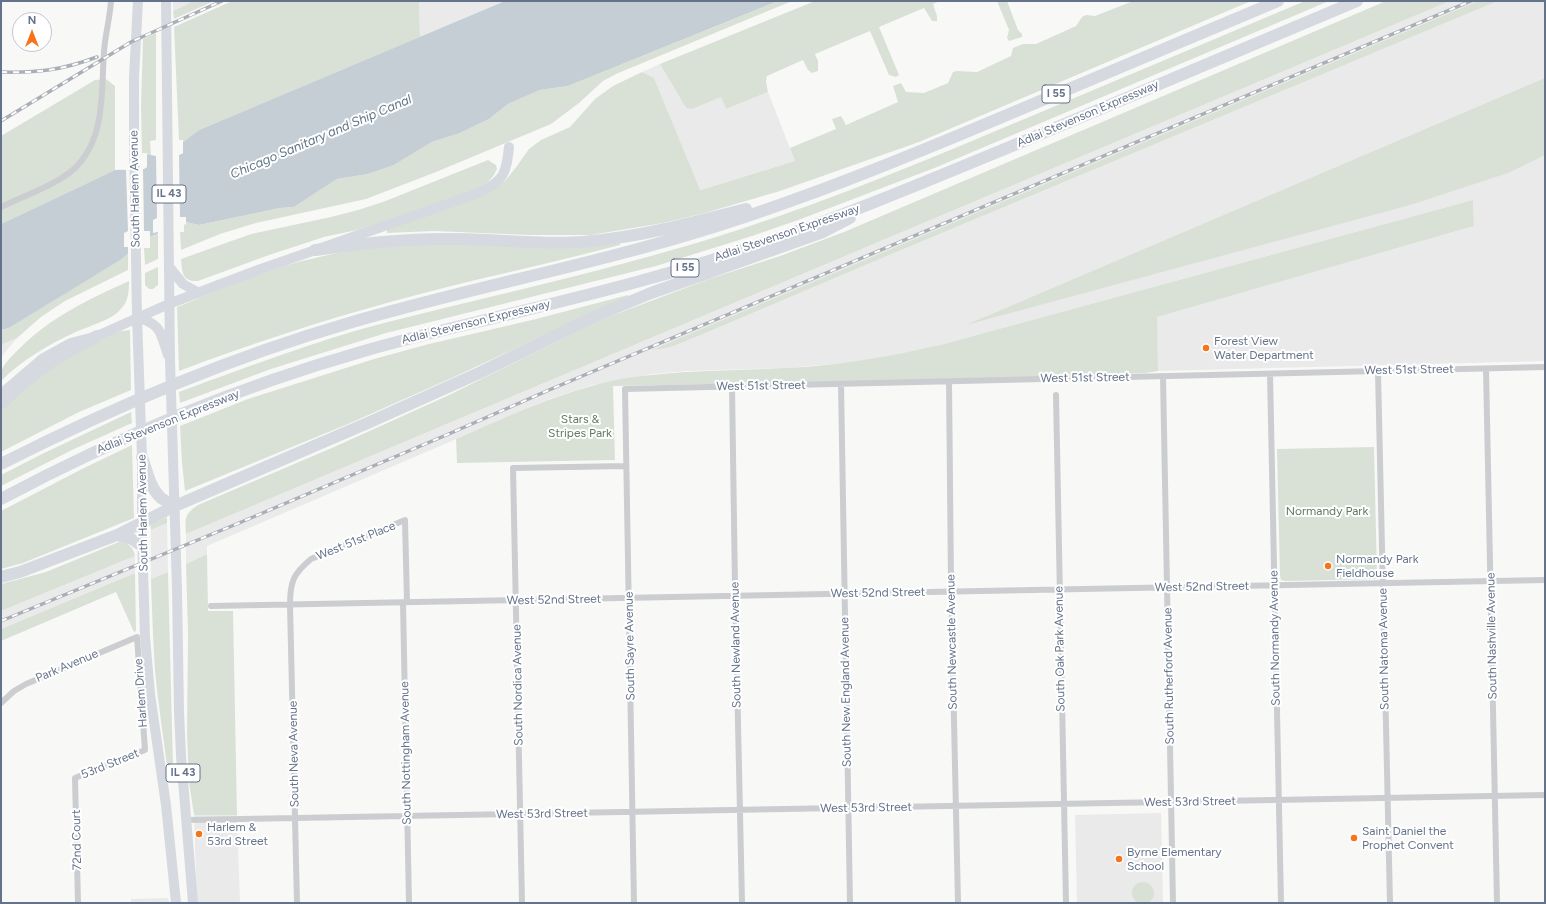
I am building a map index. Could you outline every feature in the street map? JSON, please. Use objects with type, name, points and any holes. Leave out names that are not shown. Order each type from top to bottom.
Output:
[{"type":"highway","name":"I 55","points":[[1,464],[54,437],[117,408],[230,362],[293,340],[422,303],[628,253],[718,226],[834,186],[914,154],[1278,1]]},
{"type":"highway","name":"Adlai Stevenson Expressway","points":[[1,499],[39,478],[122,439],[176,416],[272,380],[401,340],[611,289],[687,268],[758,245],[894,195],[1357,1]]},
{"type":"highway","points":[[315,250],[395,240],[453,239],[548,243],[614,239],[676,227],[834,186]]},
{"type":"highway","points":[[1,576],[20,572],[117,534],[175,506],[370,422],[479,373],[598,315],[651,293],[823,232],[894,195]]},
{"type":"highway","points":[[1,404],[21,385],[54,360],[97,336]]},
{"type":"highway","points":[[142,457],[150,479],[161,498],[175,506]]},
{"type":"highway","points":[[117,534],[139,540]]},
{"type":"main road","name":"South Harlem Avenue","points":[[138,1],[134,77],[137,317],[142,457],[142,522],[139,540],[147,665],[159,763],[166,805],[176,903]]},
{"type":"main road","name":"IL 43","points":[[166,1],[171,303],[170,360],[172,445],[176,519],[179,712],[193,903]]},
{"type":"main road","points":[[1,394],[42,359],[71,343],[97,336],[171,303],[315,250],[479,193],[492,186],[501,178],[507,167],[509,147]]},
{"type":"main road","points":[[170,268],[183,284],[199,293]]},
{"type":"main road","points":[[137,317],[150,321],[159,330],[170,360]]},
{"type":"street","points":[[1,206],[62,178],[74,169],[86,154],[96,134],[102,105],[104,50],[111,1]]},
{"type":"street","name":"West 51st Street","points":[[625,389],[1545,367]]},
{"type":"street","name":"South Nashville Avenue","points":[[1486,368],[1497,903]]},
{"type":"street","name":"South Natoma Avenue","points":[[1378,371],[1390,903]]},
{"type":"street","name":"South Normandy Avenue","points":[[1270,374],[1281,903]]},
{"type":"street","name":"South Rutherford Avenue","points":[[1163,376],[1173,903]]},
{"type":"street","name":"South Newcastle Avenue","points":[[949,382],[951,592],[958,903]]},
{"type":"street","name":"South New England Avenue","points":[[841,384],[850,903]]},
{"type":"street","name":"South Newland Avenue","points":[[732,387],[742,903]]},
{"type":"street","name":"South Sayre Avenue","points":[[625,389],[634,903]]},
{"type":"street","name":"South Oak Park Avenue","points":[[1056,395],[1066,903]]},
{"type":"street","name":"South Nordica Avenue","points":[[522,903],[517,600],[513,468],[626,466]]},
{"type":"street","name":"South Nottingham Avenue","points":[[405,520],[409,903]]},
{"type":"street","name":"West 51st Place","points":[[290,605],[290,592],[293,581],[299,569],[311,559],[405,520]]},
{"type":"street","name":"West 52nd Street","points":[[211,606],[1545,580]]},
{"type":"street","name":"South Neva Avenue","points":[[290,605],[297,903]]},
{"type":"street","name":"Park Avenue","points":[[1,703],[14,691],[26,684],[138,637]]},
{"type":"street","name":"Harlem Drive","points":[[138,637],[145,750]]},
{"type":"street","name":"53rd Street","points":[[75,778],[145,750]]},
{"type":"street","name":"72nd Court","points":[[75,778],[78,903]]},
{"type":"street","name":"West 53rd Street","points":[[187,820],[1545,795]]},
{"type":"shaded area","points":[[173,1],[190,1],[190,3],[173,11]]},
{"type":"shaded area","points":[[419,1],[505,1],[420,37]]},
{"type":"shaded area","points":[[1450,1],[1478,1],[653,350],[661,349],[715,329],[1498,1],[1545,1],[1545,361],[1158,371],[1156,317],[1474,226],[1473,200],[940,345],[893,356],[857,362],[785,368],[687,371],[653,374],[592,385],[552,398],[207,546],[207,554],[186,564],[186,534]]},
{"type":"shaded area","points":[[660,64],[686,108],[721,97],[726,109],[768,92],[795,161],[699,190],[654,78],[642,72]]},
{"type":"shaded area","points":[[17,338],[1,357],[1,345]]},
{"type":"shaded area","points":[[167,523],[168,572],[151,579],[151,530]]},
{"type":"shaded area","points":[[135,556],[135,573],[1,629],[1,611]]},
{"type":"shaded area","name":"Byrne Elementary School","points":[[1161,813],[1163,903],[1077,903],[1075,815]]},
{"type":"shaded area","points":[[194,815],[237,815],[240,903],[197,903]]},
{"type":"shaded area","points":[[168,898],[169,903],[131,903],[131,899]]},
{"type":"green space","points":[[190,1],[214,1],[174,19],[173,11],[190,3]]},
{"type":"green space","points":[[232,1],[419,1],[420,37],[199,130],[183,142],[183,140],[179,140],[174,27]]},
{"type":"green space","points":[[778,1],[792,1],[616,74],[603,81],[579,103],[551,124],[436,172],[366,199],[256,223],[220,234],[181,250],[180,232],[184,232],[184,224],[186,222],[199,225],[280,208],[294,207],[337,179],[368,174],[394,165],[432,142],[460,133],[489,119],[508,104],[540,90],[568,86]]},
{"type":"green space","points":[[815,1],[940,1],[933,4],[937,21],[932,21],[924,8],[879,27],[899,75],[896,77],[889,75],[870,31],[815,54],[818,61],[818,71],[812,73],[808,70],[803,60],[767,76],[766,81],[768,92],[726,109],[721,97],[692,109],[686,108],[660,64]]},
{"type":"green space","points":[[997,1],[1007,1],[1022,37],[1009,41],[1007,38],[1009,30]]},
{"type":"green space","points":[[1133,1],[1251,1],[919,142],[780,191],[705,213],[663,223],[591,235],[529,235],[434,231],[387,233],[387,229],[483,194],[505,181],[529,149],[541,140],[570,127],[595,99],[613,86],[642,72],[654,78],[700,190],[795,161],[790,148],[836,129],[832,119],[841,116],[846,125],[898,102],[893,86],[901,83],[906,92],[924,93],[948,83],[953,72],[977,72],[1011,56],[1013,48],[1023,44],[1036,44],[1076,26],[1082,17],[1086,15],[1095,16]]},
{"type":"green space","points":[[1305,1],[1329,1],[937,167],[801,219],[656,266],[386,333],[271,369],[180,403],[179,392],[332,338],[384,323],[561,280],[694,244],[813,204],[924,161]]},
{"type":"green space","points":[[1386,1],[1450,1],[186,534],[186,517],[190,511],[198,505],[334,447],[447,396],[603,319],[709,279],[780,256],[844,232]]},
{"type":"green space","points":[[1478,1],[1498,1],[715,329],[673,346],[652,350]]},
{"type":"green space","points":[[156,33],[156,140],[150,141],[151,155],[147,155],[146,153],[142,153],[141,105],[143,39]]},
{"type":"green space","points":[[1545,78],[1545,155],[1508,173],[1410,205],[966,325]]},
{"type":"green space","points":[[106,79],[115,86],[115,170],[1,224],[1,136],[95,80]]},
{"type":"green space","points":[[488,160],[496,165],[497,169],[488,182],[476,190],[421,210],[357,230],[324,237],[269,255],[198,281],[189,280],[184,275],[181,259],[251,234],[331,217],[383,202]]},
{"type":"green space","name":"Stars & Stripes Park","points":[[1473,200],[1474,226],[1157,317],[1158,371],[1145,373],[999,379],[613,386],[615,460],[457,463],[456,439],[537,404],[599,384],[621,379],[662,374],[823,365],[882,357],[940,345]]},
{"type":"green space","points":[[158,234],[158,259],[145,265],[144,248],[150,248],[150,237]]},
{"type":"green space","points":[[620,242],[620,245],[422,293],[367,309],[259,342],[179,371],[177,307],[283,266],[333,254],[392,244]]},
{"type":"green space","points":[[128,254],[128,270],[65,301],[41,317],[17,338],[1,345],[1,330],[9,328]]},
{"type":"green space","points":[[158,267],[158,285],[153,289],[149,289],[145,285],[145,273]]},
{"type":"green space","points":[[129,281],[126,302],[114,315],[46,347],[27,359],[1,381],[1,370],[8,360],[44,327],[85,302]]},
{"type":"green space","points":[[628,295],[628,297],[348,424],[185,491],[180,426],[248,399],[374,359]]},
{"type":"green space","points":[[130,330],[131,390],[79,412],[1,452],[1,411],[11,400],[46,372],[71,355],[110,334]]},
{"type":"green space","points":[[131,412],[132,423],[74,449],[1,486],[1,475]]},
{"type":"green space","points":[[132,445],[134,518],[23,563],[1,569],[1,511]]},
{"type":"green space","name":"Normandy Park","points":[[1374,447],[1376,579],[1281,580],[1277,449]]},
{"type":"green space","points":[[167,517],[167,523],[151,530],[150,524]]},
{"type":"green space","points":[[119,542],[130,546],[135,556],[1,611],[1,584],[46,572]]},
{"type":"green space","points":[[207,554],[208,611],[233,611],[237,815],[194,815],[189,782],[187,733],[188,634],[186,564]]},
{"type":"green space","points":[[168,572],[173,766],[167,766],[155,671],[151,579]]},
{"type":"green space","points":[[135,573],[136,631],[134,632],[116,592],[1,641],[1,629]]},
{"type":"green space","points":[[1143,882],[1151,885],[1154,893],[1151,901],[1143,904],[1135,901],[1132,893],[1135,885]]},
{"type":"water","name":"Chicago Sanitary and Ship Canal","points":[[505,1],[778,1],[568,86],[540,90],[508,104],[489,119],[460,133],[432,142],[394,165],[368,174],[337,179],[294,207],[280,208],[199,225],[186,222],[150,237],[120,260],[9,328],[1,330],[1,224],[115,170],[144,169],[147,167],[147,155],[179,155],[183,153],[183,142],[199,130]]},
{"type":"pier","points":[[183,140],[183,153],[179,155],[180,217],[186,217],[186,224],[158,236],[158,232],[153,233],[153,220],[157,218],[156,156],[151,155],[151,153],[181,152],[181,142]]},
{"type":"pier","points":[[147,153],[147,167],[143,169],[144,231],[150,231],[150,240],[128,257],[128,247],[124,247],[124,233],[128,231],[126,170],[121,169],[121,167],[145,166],[145,155]]},
{"type":"railway","points":[[1,121],[131,42],[222,1]]},
{"type":"railway","points":[[1,621],[239,523],[549,390],[1471,1]]},
{"type":"railway","points":[[1,72],[50,70],[97,57]]},
{"type":"place","name":"Forest View Water Department","points":[[1206,348]]},
{"type":"place","name":"Normandy Park Fieldhouse","points":[[1328,566]]},
{"type":"place","name":"Harlem & 53rd Street","points":[[199,834]]},
{"type":"place","name":"Saint Daniel the Prophet Convent","points":[[1354,838]]},
{"type":"place","name":"Byrne Elementary School","points":[[1119,859]]}]
